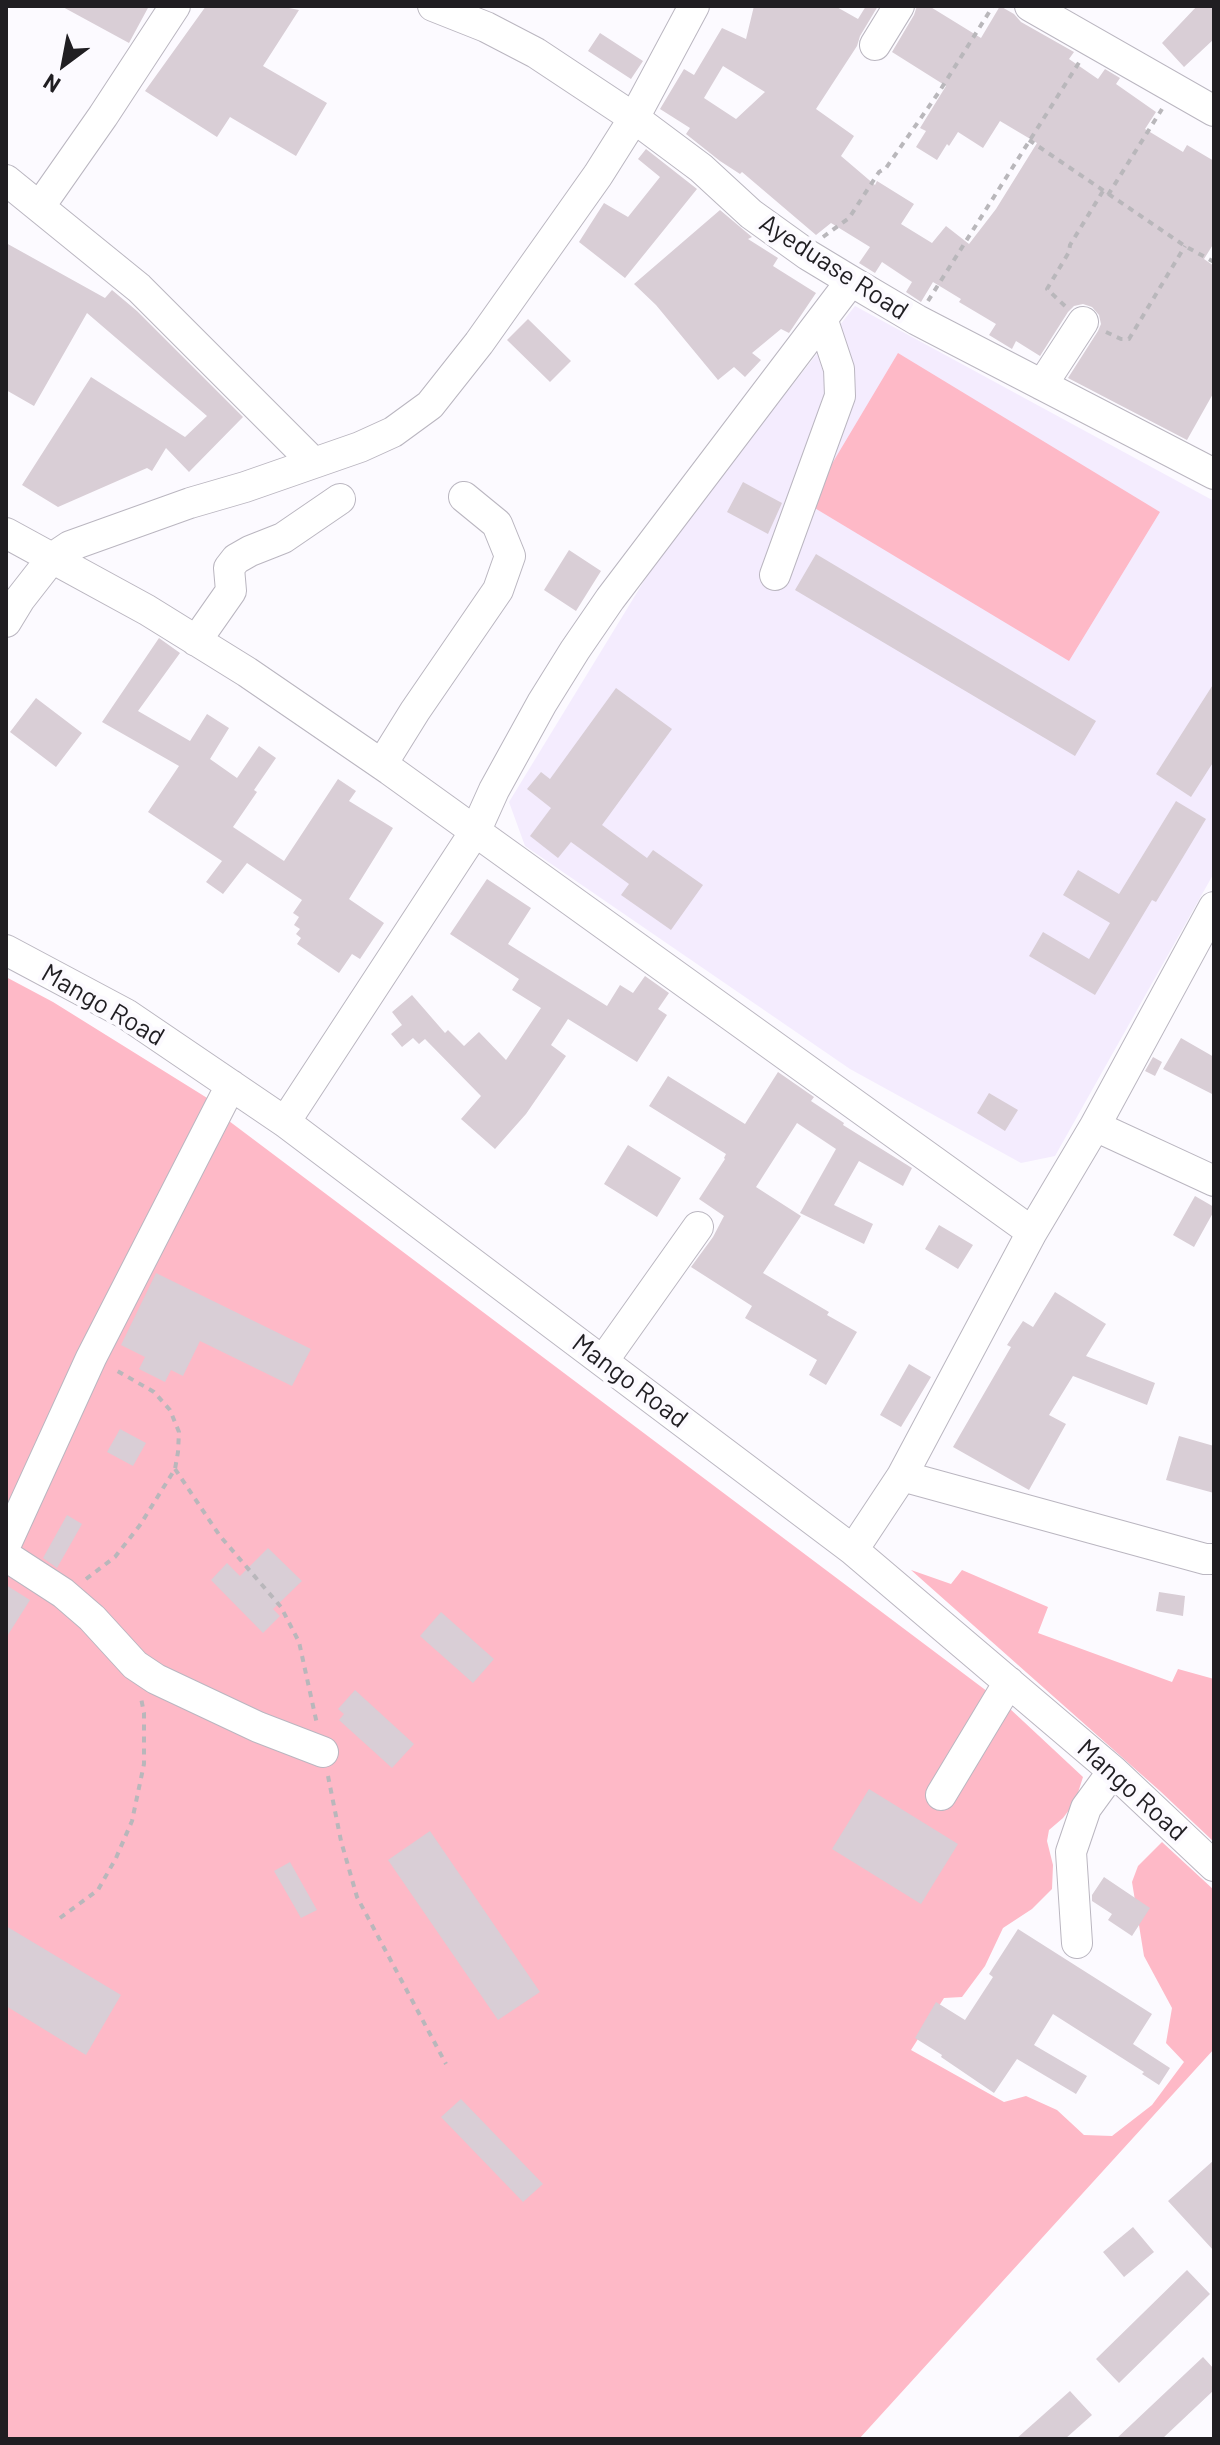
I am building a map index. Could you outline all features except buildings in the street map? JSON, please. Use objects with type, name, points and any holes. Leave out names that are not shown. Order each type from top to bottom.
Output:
[{"type":"street","points":[[40,206],[120,92],[175,6]]},
{"type":"street","name":"Ayeduase Road","points":[[433,6],[486,27],[536,53],[634,118],[701,168],[751,214],[851,281],[917,320],[1214,474]]},
{"type":"street","points":[[6,622],[52,558],[70,546],[360,447],[393,432],[430,405],[479,343],[598,175],[634,118],[694,6]]},
{"type":"street","points":[[875,45],[899,6]]},
{"type":"street","points":[[1030,6],[1214,111]]},
{"type":"street","points":[[6,180],[139,288],[313,462]]},
{"type":"street","points":[[285,1122],[476,830],[494,790],[542,703],[583,637],[851,281]]},
{"type":"street","points":[[775,575],[840,396],[839,369],[823,321]]},
{"type":"street","points":[[1042,385],[1083,322]]},
{"type":"street","points":[[382,764],[498,590],[510,556],[497,524],[464,497]]},
{"type":"street","points":[[196,641],[231,591],[229,568],[236,559],[283,538],[340,499]]},
{"type":"street","points":[[6,533],[147,610],[382,764],[1032,1232]]},
{"type":"street","points":[[853,1550],[902,1476],[1032,1232],[1095,1126],[1214,907]]},
{"type":"street","name":"Mango Road","points":[[6,950],[126,1014],[285,1122],[853,1550],[1113,1771],[1214,1866]]},
{"type":"street","points":[[6,1544],[91,1358],[231,1085]]},
{"type":"street","points":[[1095,1126],[1214,1181]]},
{"type":"street","points":[[603,1361],[698,1227]]},
{"type":"street","points":[[902,1476],[1214,1559]]},
{"type":"street","points":[[6,1556],[63,1593],[92,1618],[135,1665],[156,1679],[258,1727],[323,1752]]},
{"type":"street","points":[[941,1795],[1009,1682]]},
{"type":"street","points":[[1077,1943],[1071,1852],[1086,1808],[1113,1771]]},
{"type":"path","points":[[808,255],[828,232],[849,218],[939,92],[993,6]]},
{"type":"path","points":[[917,320],[1094,40]]},
{"type":"path","points":[[1175,88],[1070,245],[1047,289],[1083,322],[1121,339],[1129,339],[1185,246]]},
{"type":"path","points":[[1029,140],[1185,246],[1214,262]]},
{"type":"path","points":[[63,1593],[115,1557],[140,1525],[175,1469],[178,1452],[179,1432],[170,1410],[154,1392],[91,1358]]},
{"type":"path","points":[[60,1918],[98,1890],[132,1821],[144,1764],[144,1713],[135,1665]]},
{"type":"shaded area","points":[[855,306],[1214,501],[1214,873],[1055,1156],[1021,1163],[850,1069],[525,846],[509,802],[669,540]]},
{"type":"shaded area","points":[[898,353],[1160,512],[1069,661],[808,504]]},
{"type":"shaded area","points":[[6,977],[53,1002],[212,1101],[74,1415],[229,1121],[1008,1707],[1083,1777],[1075,1802],[1049,1830],[1047,1841],[1053,1865],[1052,1889],[1032,1909],[1003,1928],[985,1966],[962,1997],[944,1998],[911,2050],[1004,2102],[1026,2096],[1057,2110],[1084,2135],[1112,2136],[1152,2105],[1184,2062],[1166,2043],[1172,2008],[1144,1956],[1132,1882],[1138,1866],[1162,1842],[1214,1890],[1214,2049],[859,2439],[6,2439]]},
{"type":"shaded area","points":[[911,1570],[951,1584],[962,1570],[1048,1607],[1038,1633],[1172,1682],[1178,1669],[1214,1679],[1214,1842],[1160,1791]]}]
